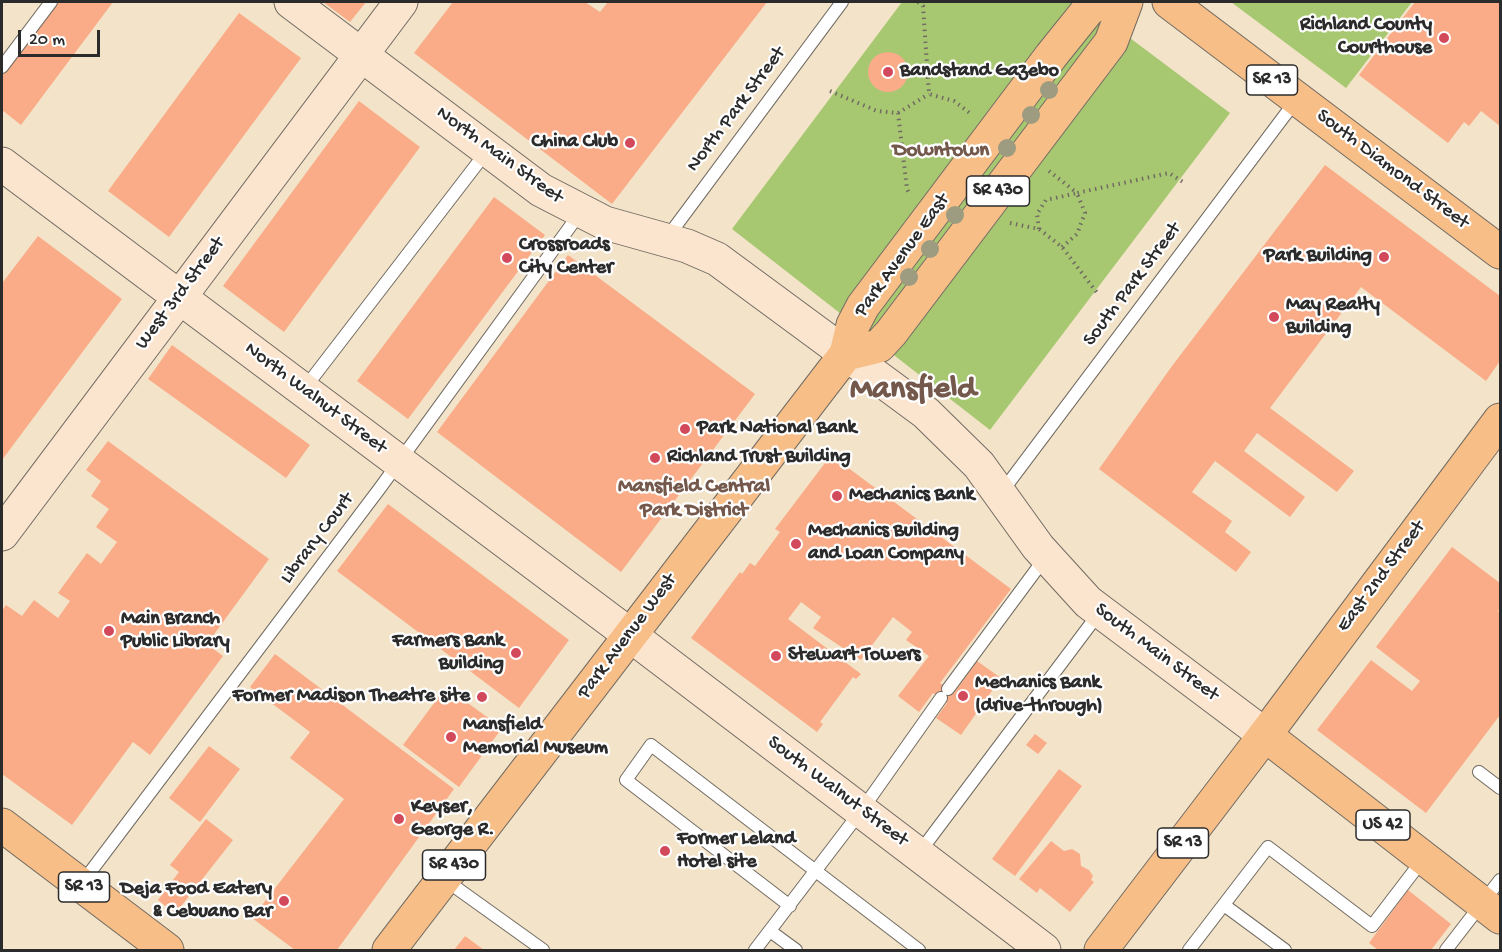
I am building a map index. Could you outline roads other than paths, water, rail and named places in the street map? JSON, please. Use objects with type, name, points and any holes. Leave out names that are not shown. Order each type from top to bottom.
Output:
[{"type":"main road","name":"Park Avenue East","points":[[1098,2],[1082,17],[863,306],[853,325],[846,354],[879,346],[891,333],[1111,42],[1126,2]]},
{"type":"main road","name":"South Diamond Street","points":[[1169,2],[1500,252]]},
{"type":"main road","name":"Park Avenue West","points":[[389,951],[846,354]]},
{"type":"main road","name":"East 2nd Street","points":[[1265,735],[1500,420]]},
{"type":"main road","name":"South Main Street","points":[[1265,735],[1425,857],[1494,900]]},
{"type":"main road","name":"SR 13","points":[[1101,951],[1265,735]]},
{"type":"main road","name":"SR 13","points":[[2,825],[167,951]]},
{"type":"street","name":"North Main Street","points":[[291,2],[541,190],[605,223],[703,251],[846,354]]},
{"type":"street","name":"West 3rd Street","points":[[2,534],[401,2]]},
{"type":"street","name":"North Walnut Street","points":[[2,164],[630,634]]},
{"type":"street","name":"South Main Street","points":[[846,354],[932,418],[979,465],[1046,557],[1072,586],[1100,611],[1265,735]]},
{"type":"street","name":"South Walnut Street","points":[[630,634],[1044,951]]},
{"type":"lane","points":[[2,67],[51,2]]},
{"type":"lane","name":"North Park Street","points":[[664,241],[842,2]]},
{"type":"lane","name":"South Park Street","points":[[1000,494],[1297,99]]},
{"type":"lane","points":[[303,390],[488,150]]},
{"type":"lane","name":"Library Court","points":[[81,885],[399,463],[581,212]]},
{"type":"lane","points":[[755,951],[816,872],[1046,557]]},
{"type":"lane","points":[[918,854],[1100,611]]},
{"type":"lane","points":[[790,906],[626,780],[651,745],[919,951]]},
{"type":"lane","points":[[1479,772],[1500,788]]},
{"type":"lane","points":[[1189,951],[1268,847],[1372,926],[1425,857]]},
{"type":"lane","points":[[444,879],[543,951]]},
{"type":"lane","points":[[1446,951],[1494,900]]},
{"type":"lane","points":[[1224,905],[1285,951]]},
{"type":"lane","points":[[770,931],[796,951]]},
{"type":"place","name":"Richland County Courthouse","points":[[1444,38]]},
{"type":"place","name":"Bandstand Gazebo","points":[[888,72]]},
{"type":"place","name":"China Club","points":[[630,143]]},
{"type":"place","name":"Park Building","points":[[1384,257]]},
{"type":"place","name":"Crossroads City Center","points":[[507,258]]},
{"type":"place","name":"May Realty Building","points":[[1274,317]]},
{"type":"place","name":"Park National Bank","points":[[685,429]]},
{"type":"place","name":"Richland Trust Building","points":[[655,458]]},
{"type":"place","name":"Mechanics Bank","points":[[837,496]]},
{"type":"place","name":"Mechanics Building and Loan Company","points":[[796,544]]},
{"type":"place","name":"Main Branch Public Library","points":[[109,631]]},
{"type":"place","name":"Farmers Bank Building","points":[[516,653]]},
{"type":"place","name":"Stewart Towers","points":[[776,656]]},
{"type":"place","name":"Mechanics Bank (drive-through)","points":[[963,696]]},
{"type":"place","name":"Former Madison Theatre site","points":[[482,697]]},
{"type":"place","name":"Mansfield Memorial Museum","points":[[451,737]]},
{"type":"place","name":"Keyser, George R.","points":[[399,819]]},
{"type":"place","name":"Former Leland Hotel site","points":[[665,851]]},
{"type":"place","name":"Deja Food Eatery & Cebuano Bar","points":[[284,901]]},
{"type":"district","name":"Downtown","points":[[941,152]]},
{"type":"district","name":"Mansfield","points":[[913,391]]},
{"type":"district","name":"Mansfield Central Park District","points":[[694,500]]}]
